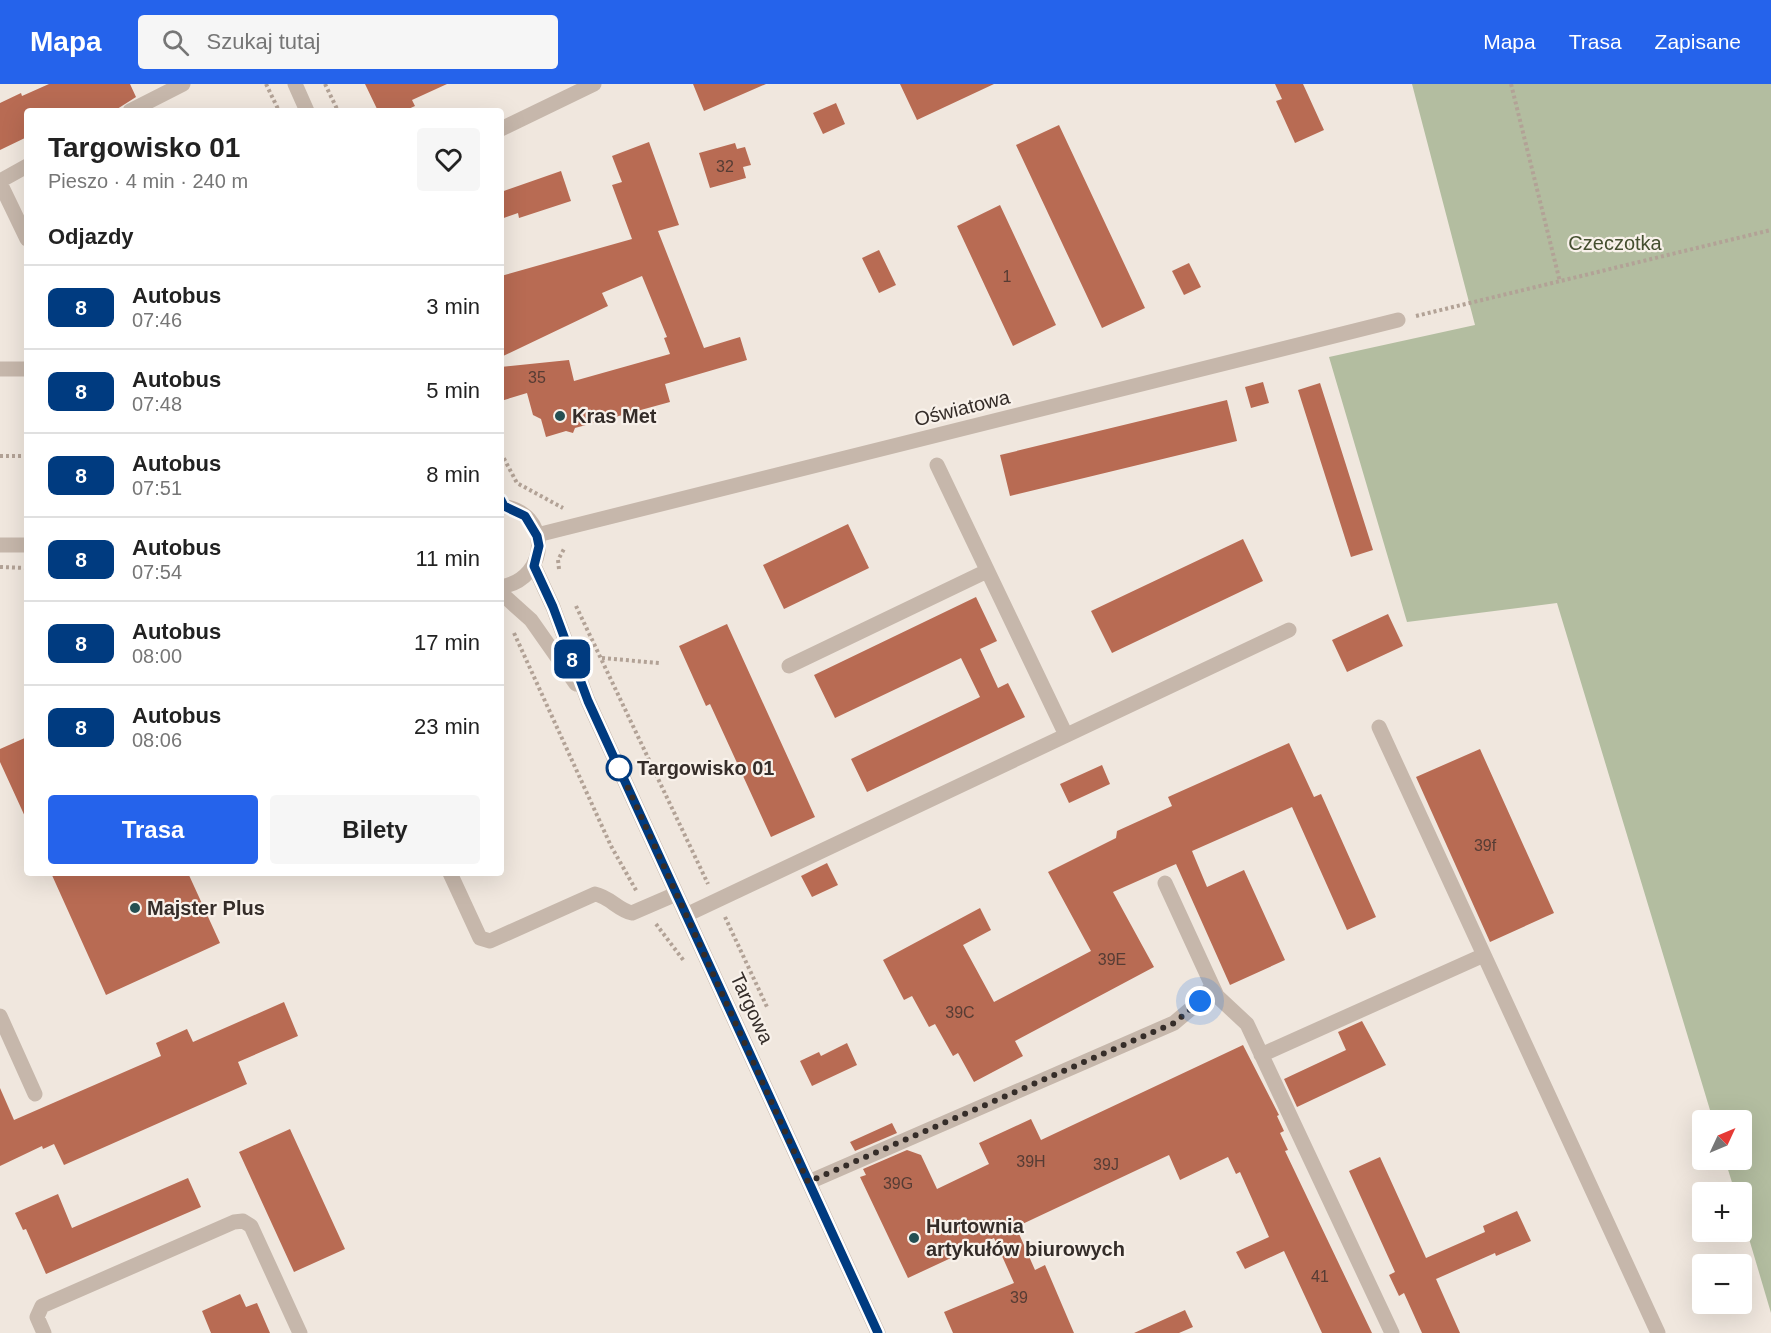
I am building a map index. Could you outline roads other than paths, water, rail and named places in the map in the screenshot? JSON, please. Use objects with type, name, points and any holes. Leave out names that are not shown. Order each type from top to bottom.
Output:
[{"type":"street","points":[[136,108],[183,84]]},
{"type":"street","points":[[295,84],[306,108]]},
{"type":"street","points":[[504,128],[594,84]]},
{"type":"street","points":[[24,168],[0,182],[24,233]]},
{"type":"street","name":"Oświatowa","points":[[537,536],[1398,320]]},
{"type":"street","points":[[0,369],[24,369]]},
{"type":"street","points":[[937,465],[1066,735]]},
{"type":"street","points":[[504,505],[525,516],[537,536],[539,546],[534,566],[520,581],[504,586]]},
{"type":"street","points":[[0,545],[24,545]]},
{"type":"street","name":"Targowa","points":[[534,566],[553,607],[588,701],[878,1333]]},
{"type":"street","points":[[789,666],[987,571]]},
{"type":"street","name":"Targowa","points":[[504,596],[531,620],[588,701]]},
{"type":"street","points":[[686,915],[1289,630]]},
{"type":"street","points":[[1379,727],[1658,1333]]},
{"type":"street","points":[[451,876],[480,938],[490,941],[595,894],[605,896],[625,912],[632,913],[676,894]]},
{"type":"street","points":[[1165,883],[1217,996],[1247,1024],[1392,1333]]},
{"type":"street","points":[[1261,1055],[1484,954]]},
{"type":"street","points":[[808,1182],[1174,1023],[1200,1001],[1212,986]]},
{"type":"street","points":[[0,1016],[35,1094]]},
{"type":"street","points":[[44,1333],[37,1317],[42,1306],[234,1222],[243,1221],[251,1226],[300,1333]]},
{"type":"place","name":"Kras Met","points":[[560,416]]},
{"type":"place","name":"Targowisko 01","points":[[619,768]]},
{"type":"place","name":"Majster Plus","points":[[135,908]]},
{"type":"place","name":"Hurtownia artykułów biurowych","points":[[914,1238]]},
{"type":"park label","name":"Czeczotka","points":[[1615,243]]}]
